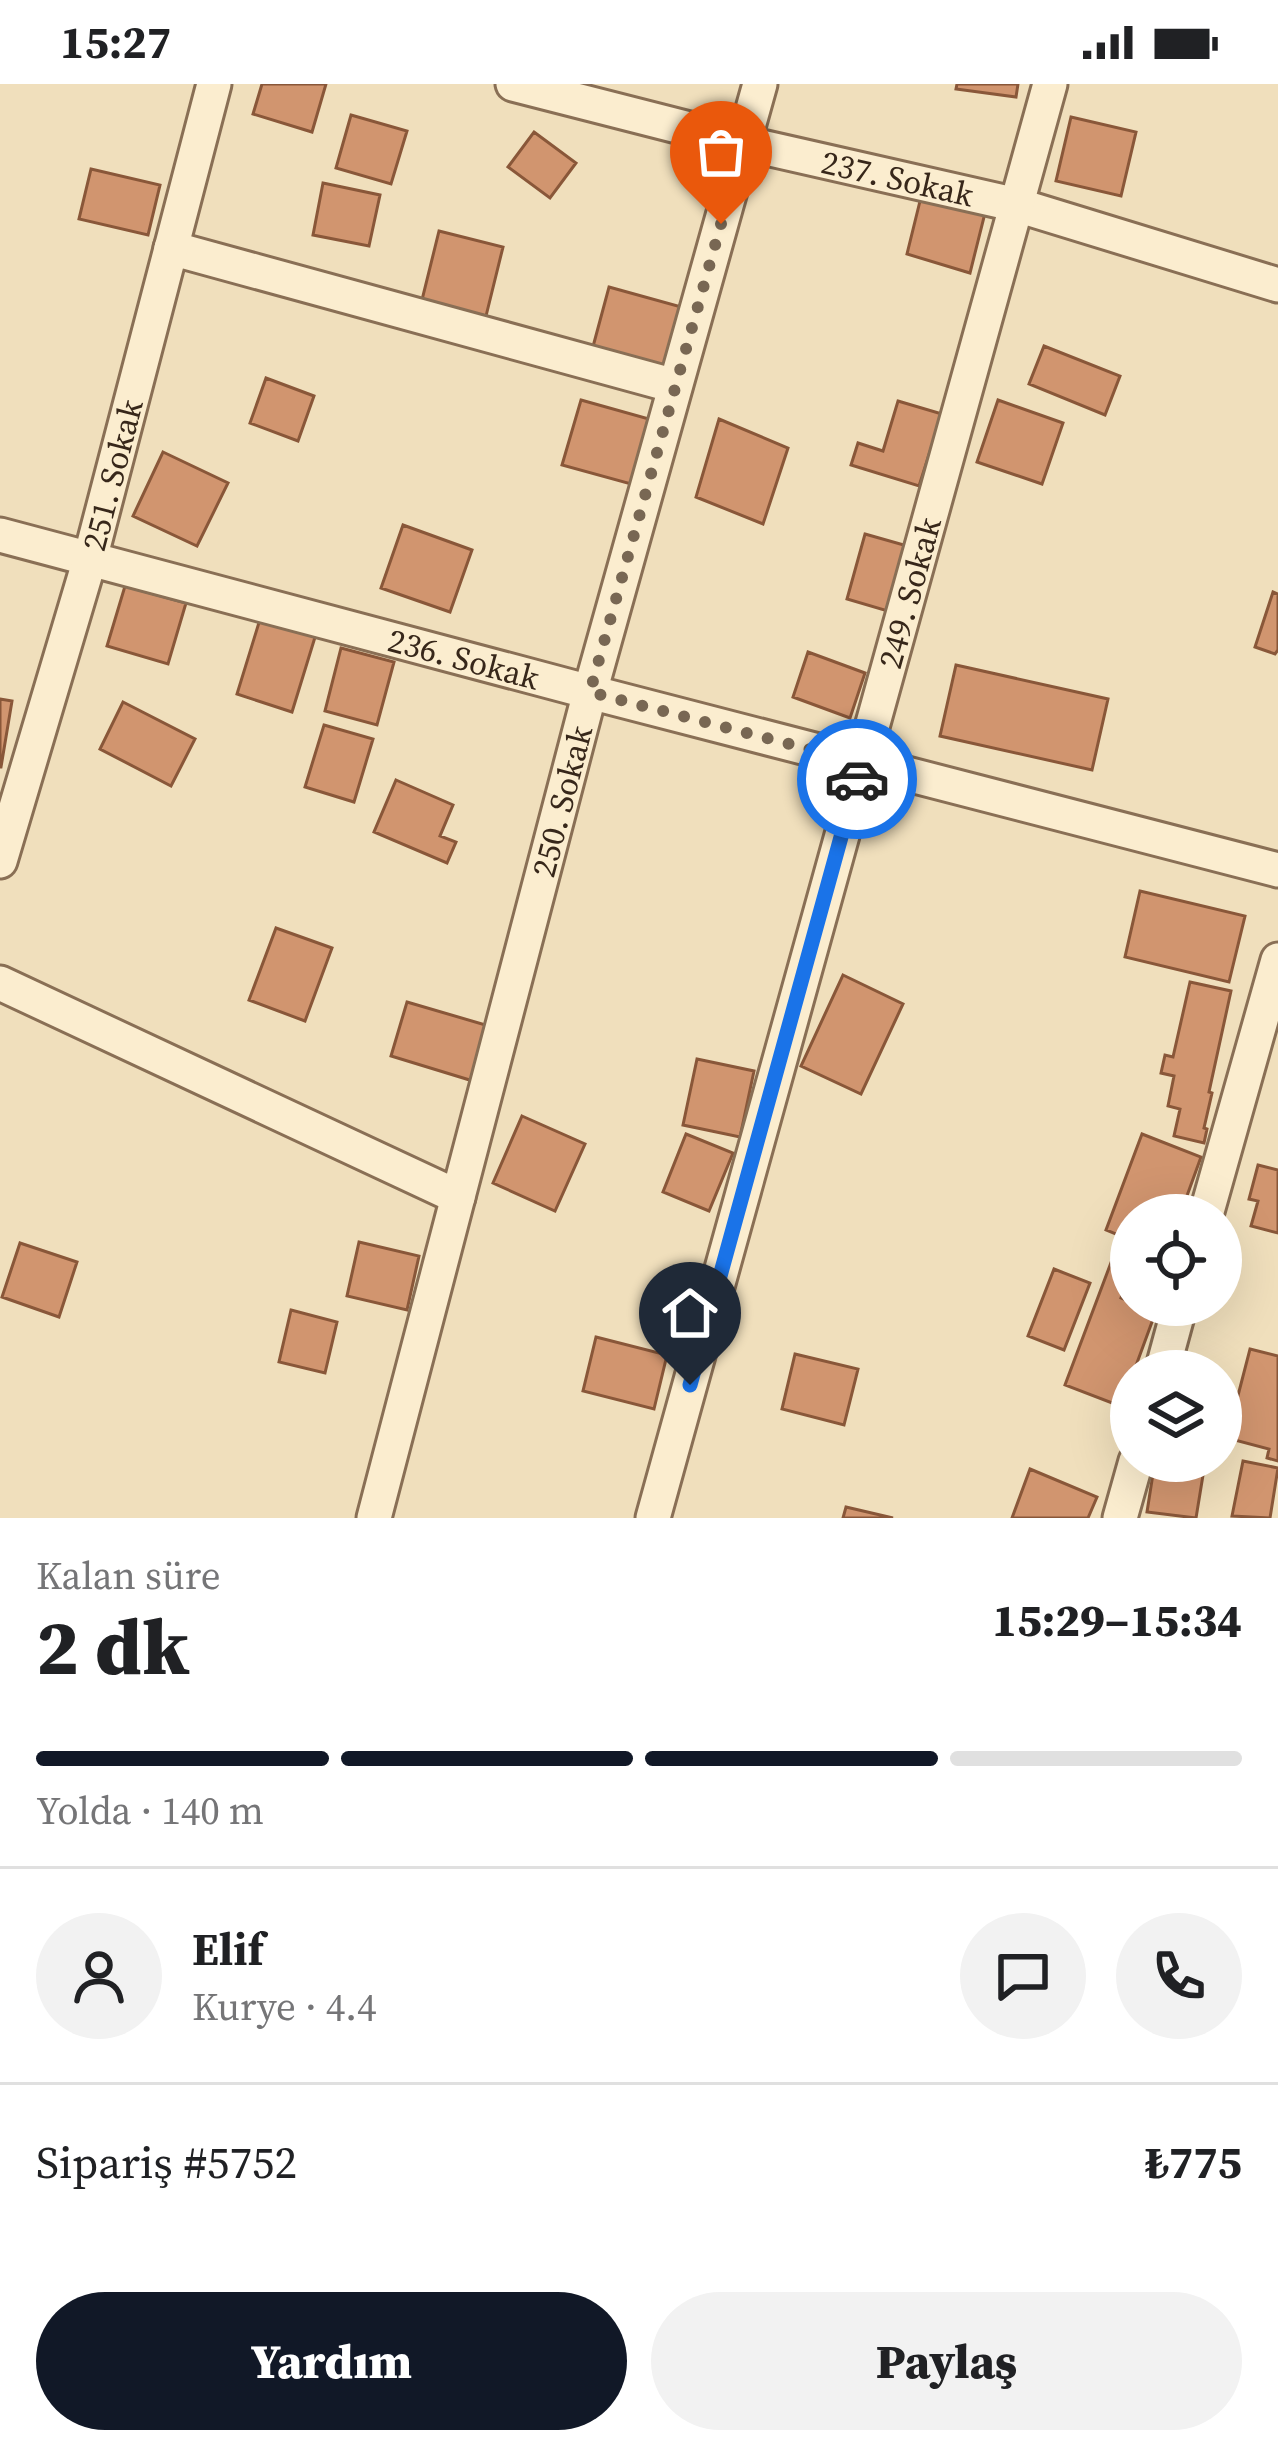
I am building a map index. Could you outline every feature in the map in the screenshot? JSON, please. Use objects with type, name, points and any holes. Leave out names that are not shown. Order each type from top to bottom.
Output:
[{"type":"street","name":"251. Sokak","points":[[0,861],[90,559],[214,84]]},
{"type":"street","name":"237. Sokak","points":[[513,84],[1017,205],[1278,285]]},
{"type":"street","name":"250. Sokak","points":[[374,1518],[590,692],[760,84]]},
{"type":"street","name":"249. Sokak","points":[[653,1518],[1050,84]]},
{"type":"street","points":[[171,248],[675,386]]},
{"type":"street","name":"236. Sokak","points":[[0,535],[1278,870]]},
{"type":"street","points":[[1212,1194],[1278,960]]},
{"type":"street","points":[[0,983],[458,1198]]},
{"type":"street","points":[[1120,1518],[1130,1482]]},
{"type":"building","points":[[262,84],[326,84],[312,132],[253,114]]},
{"type":"building","points":[[957,84],[1018,84],[1016,97],[956,89]]},
{"type":"building","points":[[351,115],[407,131],[391,184],[336,168]]},
{"type":"building","points":[[1071,117],[1136,132],[1121,196],[1056,181]]},
{"type":"building","points":[[534,132],[576,163],[550,198],[508,167]]},
{"type":"building","points":[[91,169],[160,185],[148,235],[79,219]]},
{"type":"building","points":[[323,183],[380,195],[369,246],[313,235]]},
{"type":"building","points":[[921,197],[985,213],[970,273],[907,254]]},
{"type":"building","points":[[439,231],[503,247],[486,316],[422,300]]},
{"type":"building","points":[[609,287],[685,308],[667,375],[591,354]]},
{"type":"building","points":[[1044,346],[1120,376],[1105,415],[1029,384]]},
{"type":"building","points":[[266,378],[314,396],[298,441],[250,423]]},
{"type":"building","points":[[581,400],[649,419],[631,484],[562,465]]},
{"type":"building","points":[[998,400],[1063,423],[1042,484],[977,462]]},
{"type":"building","points":[[898,401],[942,414],[919,486],[851,465],[858,443],[883,451]]},
{"type":"building","points":[[719,419],[788,448],[763,524],[696,497]]},
{"type":"building","points":[[163,452],[228,483],[197,546],[133,516]]},
{"type":"building","points":[[403,525],[472,550],[450,612],[381,588]]},
{"type":"building","points":[[865,534],[911,547],[891,612],[847,599]]},
{"type":"building","points":[[125,586],[186,603],[168,664],[107,646]]},
{"type":"building","points":[[1273,592],[1278,594],[1275,654],[1255,647]]},
{"type":"building","points":[[261,616],[316,634],[292,712],[237,694]]},
{"type":"building","points":[[341,648],[394,662],[377,725],[325,711]]},
{"type":"building","points":[[808,652],[865,673],[850,718],[793,697]]},
{"type":"building","points":[[956,665],[1108,699],[1092,770],[940,736]]},
{"type":"building","points":[[0,699],[12,701],[1,767],[0,767]]},
{"type":"building","points":[[123,702],[195,739],[171,786],[100,749]]},
{"type":"building","points":[[324,725],[373,739],[354,802],[305,787]]},
{"type":"building","points":[[396,780],[453,805],[440,836],[456,842],[447,863],[374,832]]},
{"type":"building","points":[[1140,891],[1245,916],[1229,982],[1125,957]]},
{"type":"building","points":[[276,928],[332,948],[305,1021],[249,1000]]},
{"type":"building","points":[[843,975],[903,1004],[861,1094],[801,1066]]},
{"type":"building","points":[[1190,982],[1231,991],[1209,1092],[1204,1143],[1174,1136],[1180,1109],[1168,1106],[1174,1076],[1161,1073],[1165,1055],[1173,1057]]},
{"type":"building","points":[[407,1002],[489,1026],[473,1081],[391,1056]]},
{"type":"building","points":[[697,1059],[754,1071],[740,1137],[683,1125]]},
{"type":"building","points":[[522,1116],[585,1144],[555,1211],[493,1183]]},
{"type":"building","points":[[686,1134],[733,1153],[709,1211],[663,1192]]},
{"type":"building","points":[[1142,1134],[1201,1157],[1188,1194],[1120,1194]]},
{"type":"building","points":[[1258,1165],[1278,1170],[1278,1233],[1251,1226],[1258,1201],[1249,1199]]},
{"type":"building","points":[[359,1242],[419,1256],[407,1310],[347,1296]]},
{"type":"building","points":[[20,1243],[77,1262],[59,1317],[2,1297]]},
{"type":"building","points":[[1110,1265],[1110,1326],[1150,1326],[1142,1350],[1110,1350],[1110,1402],[1065,1385]]},
{"type":"building","points":[[1054,1269],[1090,1283],[1064,1350],[1028,1336]]},
{"type":"building","points":[[291,1310],[337,1322],[325,1373],[279,1362]]},
{"type":"building","points":[[596,1337],[667,1355],[654,1409],[583,1391]]},
{"type":"building","points":[[1250,1349],[1278,1356],[1278,1461],[1267,1458],[1269,1449],[1242,1442],[1242,1380]]},
{"type":"building","points":[[795,1354],[858,1369],[844,1425],[782,1409]]},
{"type":"building","points":[[1243,1461],[1278,1468],[1270,1518],[1232,1516]]},
{"type":"building","points":[[1030,1469],[1097,1497],[1088,1518],[1012,1518]]},
{"type":"building","points":[[1152,1482],[1202,1482],[1196,1518],[1147,1512]]},
{"type":"building","points":[[846,1507],[893,1518],[843,1518]]},
{"type":"way so far","points":[[721,224],[590,692],[862,763],[857,779]]},
{"type":"route","points":[[690,1385],[857,779]]}]
